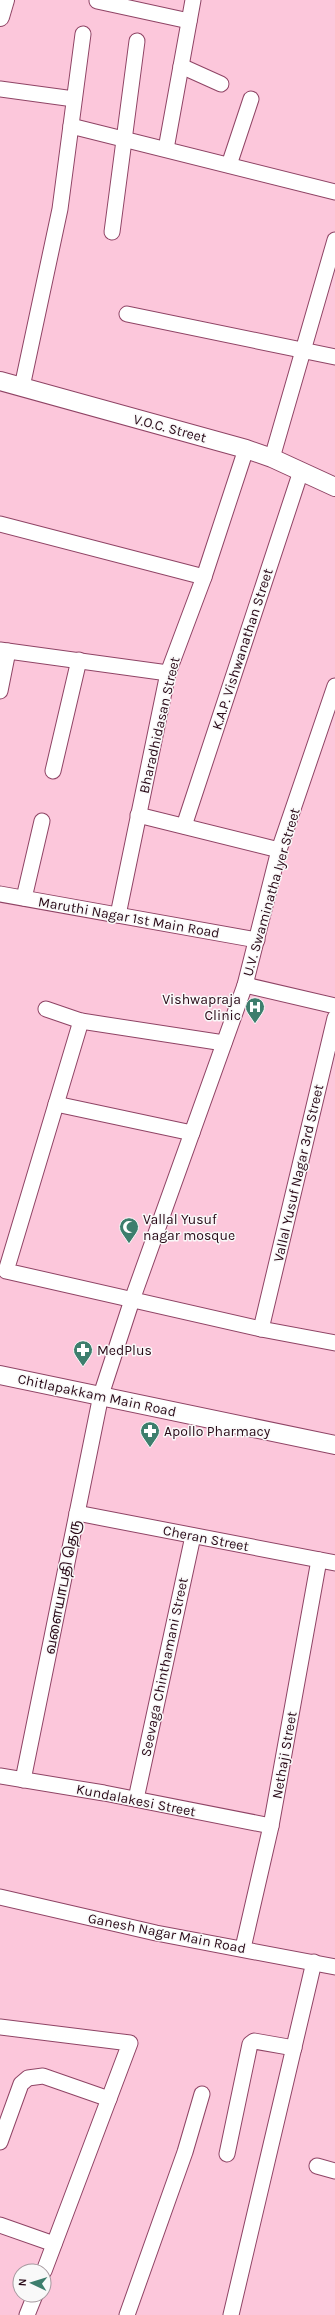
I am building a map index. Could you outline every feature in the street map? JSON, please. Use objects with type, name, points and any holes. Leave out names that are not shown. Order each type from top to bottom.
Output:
[{"type":"street","points":[[0,17],[5,0]]},
{"type":"street","points":[[166,149],[193,0]]},
{"type":"street","points":[[97,1],[189,21]]},
{"type":"street","points":[[22,388],[60,209],[83,34]]},
{"type":"street","points":[[112,232],[137,41]]},
{"type":"street","points":[[181,66],[221,84]]},
{"type":"street","points":[[0,89],[74,99]]},
{"type":"street","points":[[229,165],[251,99]]},
{"type":"street","points":[[71,126],[335,192]]},
{"type":"street","points":[[272,458],[335,240]]},
{"type":"street","points":[[127,314],[335,357]]},
{"type":"street","name":"V.O.C. Street","points":[[0,381],[246,449],[272,458],[335,487]]},
{"type":"street","name":"Bharadhidasan Street","points":[[118,915],[168,674],[204,577],[246,449]]},
{"type":"street","name":"K.A.P. Vishwanathan Street","points":[[184,826],[301,472]]},
{"type":"street","points":[[0,524],[204,577]]},
{"type":"street","points":[[0,691],[4,650],[168,674]]},
{"type":"street","points":[[54,771],[80,660]]},
{"type":"street","name":"U.V. Swaminatha Iyer Street","points":[[192,1133],[245,985],[279,850],[335,686]]},
{"type":"street","points":[[138,815],[279,850]]},
{"type":"street","points":[[24,898],[42,821]]},
{"type":"street","name":"Maruthi Nagar 1st Main Road","points":[[0,894],[257,940]]},
{"type":"street","points":[[245,985],[335,1006]]},
{"type":"street","points":[[46,1009],[81,1021],[224,1043]]},
{"type":"street","name":"Vallal Yusuf Nagar 3rd Street","points":[[261,1329],[335,1018]]},
{"type":"street","points":[[81,1021],[3,1271],[261,1329],[335,1343]]},
{"type":"street","points":[[56,1104],[192,1133]]},
{"type":"street","name":"வளையாபதி தெரு","points":[[23,1780],[101,1395],[132,1300],[192,1133]]},
{"type":"street","name":"Chitlapakkam Main Road","points":[[0,1375],[335,1445]]},
{"type":"street","name":"Cheran Street","points":[[77,1513],[335,1562]]},
{"type":"street","name":"Seevaga Chinthamani Street","points":[[136,1799],[193,1536]]},
{"type":"street","name":"Nethaji Street","points":[[243,1948],[271,1826],[319,1560]]},
{"type":"street","name":"Kundalakesi Street","points":[[0,1776],[136,1799],[271,1826]]},
{"type":"street","name":"Ganesh Nagar Main Road","points":[[0,1897],[156,1933],[243,1948],[335,1967]]},
{"type":"street","points":[[231,2315],[314,1962]]},
{"type":"street","points":[[0,2027],[130,2043],[47,2263]]},
{"type":"street","points":[[227,2154],[250,2044],[254,2041],[260,2041],[294,2048]]},
{"type":"street","points":[[0,2142],[21,2084],[28,2078],[44,2076],[109,2099]]},
{"type":"street","points":[[127,2315],[184,2152],[202,2094]]},
{"type":"street","points":[[318,2166],[335,2171]]},
{"type":"street","points":[[0,2225],[54,2244]]},
{"type":"street","points":[[27,2315],[32,2303]]},
{"type":"place","name":"Vishwapraja Clinic","points":[[255,1024]]},
{"type":"place","name":"Vallal Yusuf nagar mosque","points":[[129,1244]]},
{"type":"place","name":"MedPlus","points":[[83,1367]]},
{"type":"place","name":"Apollo Pharmacy","points":[[150,1448]]}]
